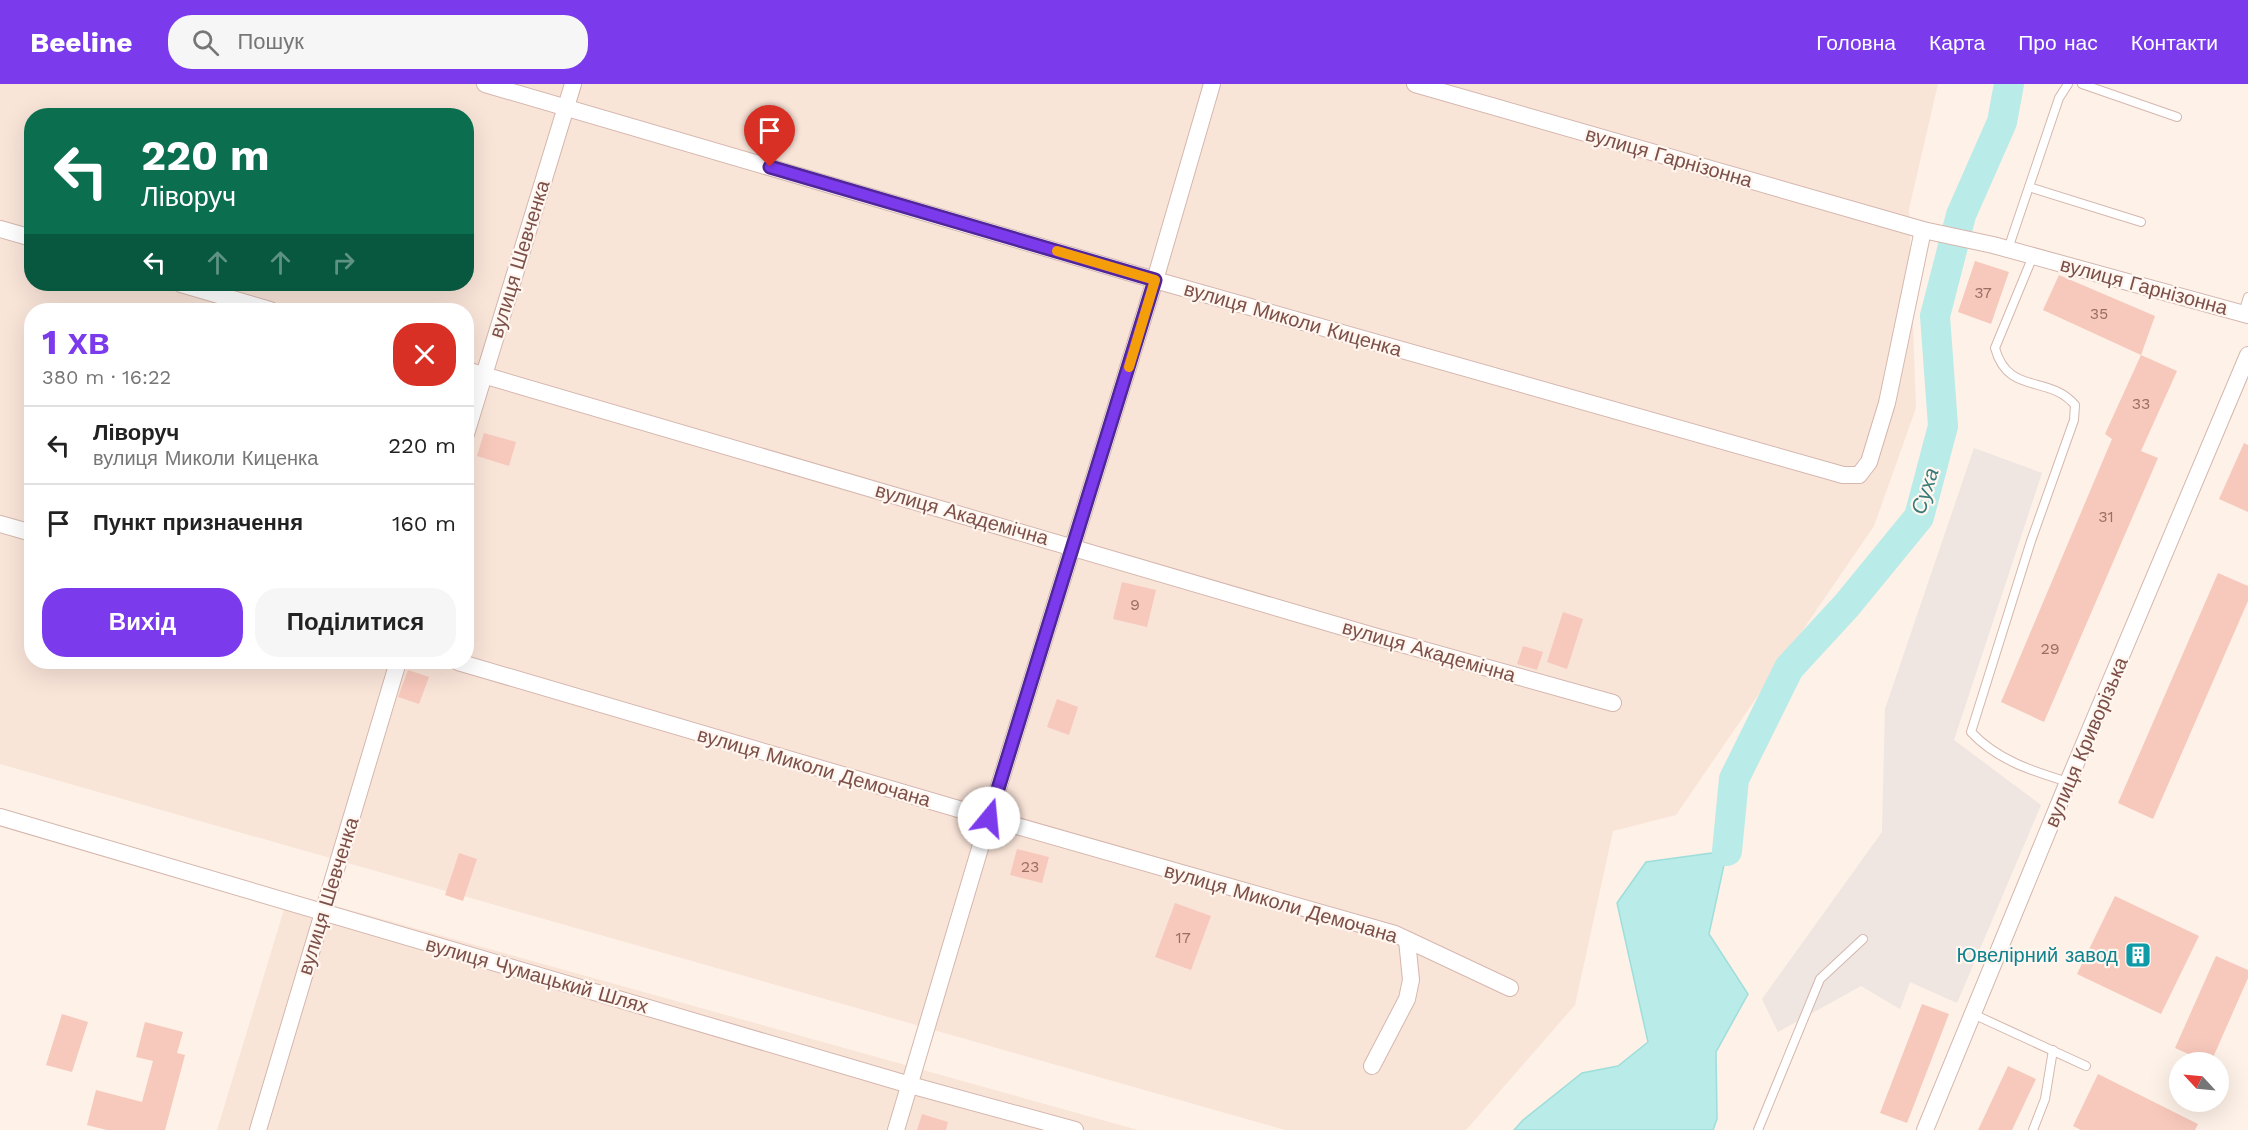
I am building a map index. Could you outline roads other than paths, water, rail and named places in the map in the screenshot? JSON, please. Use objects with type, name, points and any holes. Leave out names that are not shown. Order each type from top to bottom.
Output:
[{"type":"street","name":"вулиця Миколи Киценка","points":[[485,84],[1155,280],[1843,475],[1859,475],[1869,462],[1887,403],[1923,230]]},
{"type":"street","name":"вулиця Шевченка","points":[[474,408],[573,84]]},
{"type":"street","points":[[896,1130],[989,818],[1155,280],[1212,84]]},
{"type":"street","name":"вулиця Гарнізонна","points":[[1415,84],[1923,230],[2246,308]]},
{"type":"street","points":[[0,229],[24,236]]},
{"type":"street","points":[[205,291],[246,303]]},
{"type":"street","name":"вулиця Криворізька","points":[[1925,1130],[2068,782],[2248,355]]},
{"type":"street","name":"вулиця Академічна","points":[[474,372],[1074,546],[1377,637],[1613,703]]},
{"type":"street","points":[[0,524],[24,531]]},
{"type":"street","name":"вулиця Миколи Демочана","points":[[474,667],[1395,934],[1510,988]]},
{"type":"street","name":"вулиця Шевченка","points":[[258,1130],[396,669]]},
{"type":"street","name":"вулиця Чумацький Шлях","points":[[0,817],[910,1085],[1075,1130]]},
{"type":"street","points":[[1372,1066],[1407,999],[1411,980],[1407,940]]},
{"type":"lane","points":[[2008,249],[2059,98],[2068,84]]},
{"type":"lane","points":[[2082,84],[2177,117]]},
{"type":"lane","points":[[2029,187],[2141,222]]},
{"type":"lane","points":[[2033,256],[1995,348],[1999,362],[2009,375],[2066,394],[2075,405],[2074,420],[2031,541],[1971,732],[1983,744],[2021,768],[2068,782]]},
{"type":"lane","points":[[1758,1130],[1820,979],[1863,939]]},
{"type":"lane","points":[[1973,1014],[2086,1066]]},
{"type":"lane","points":[[2033,1130],[2045,1099],[2053,1050]]},
{"type":"water","points":[[1727,851],[1709,934],[1748,994],[1716,1052],[1717,1119],[1713,1130],[1514,1130],[1523,1120],[1582,1073],[1618,1066],[1648,1042],[1617,903],[1646,862]]},
{"type":"waterway","name":"Суха","points":[[1727,851],[1734,779],[1789,668],[1847,605],[1919,517],[1943,426],[1935,316],[1961,215],[2002,122],[2009,84]]},
{"type":"place","name":"Ювелірний завод","points":[[2138,955]]}]
